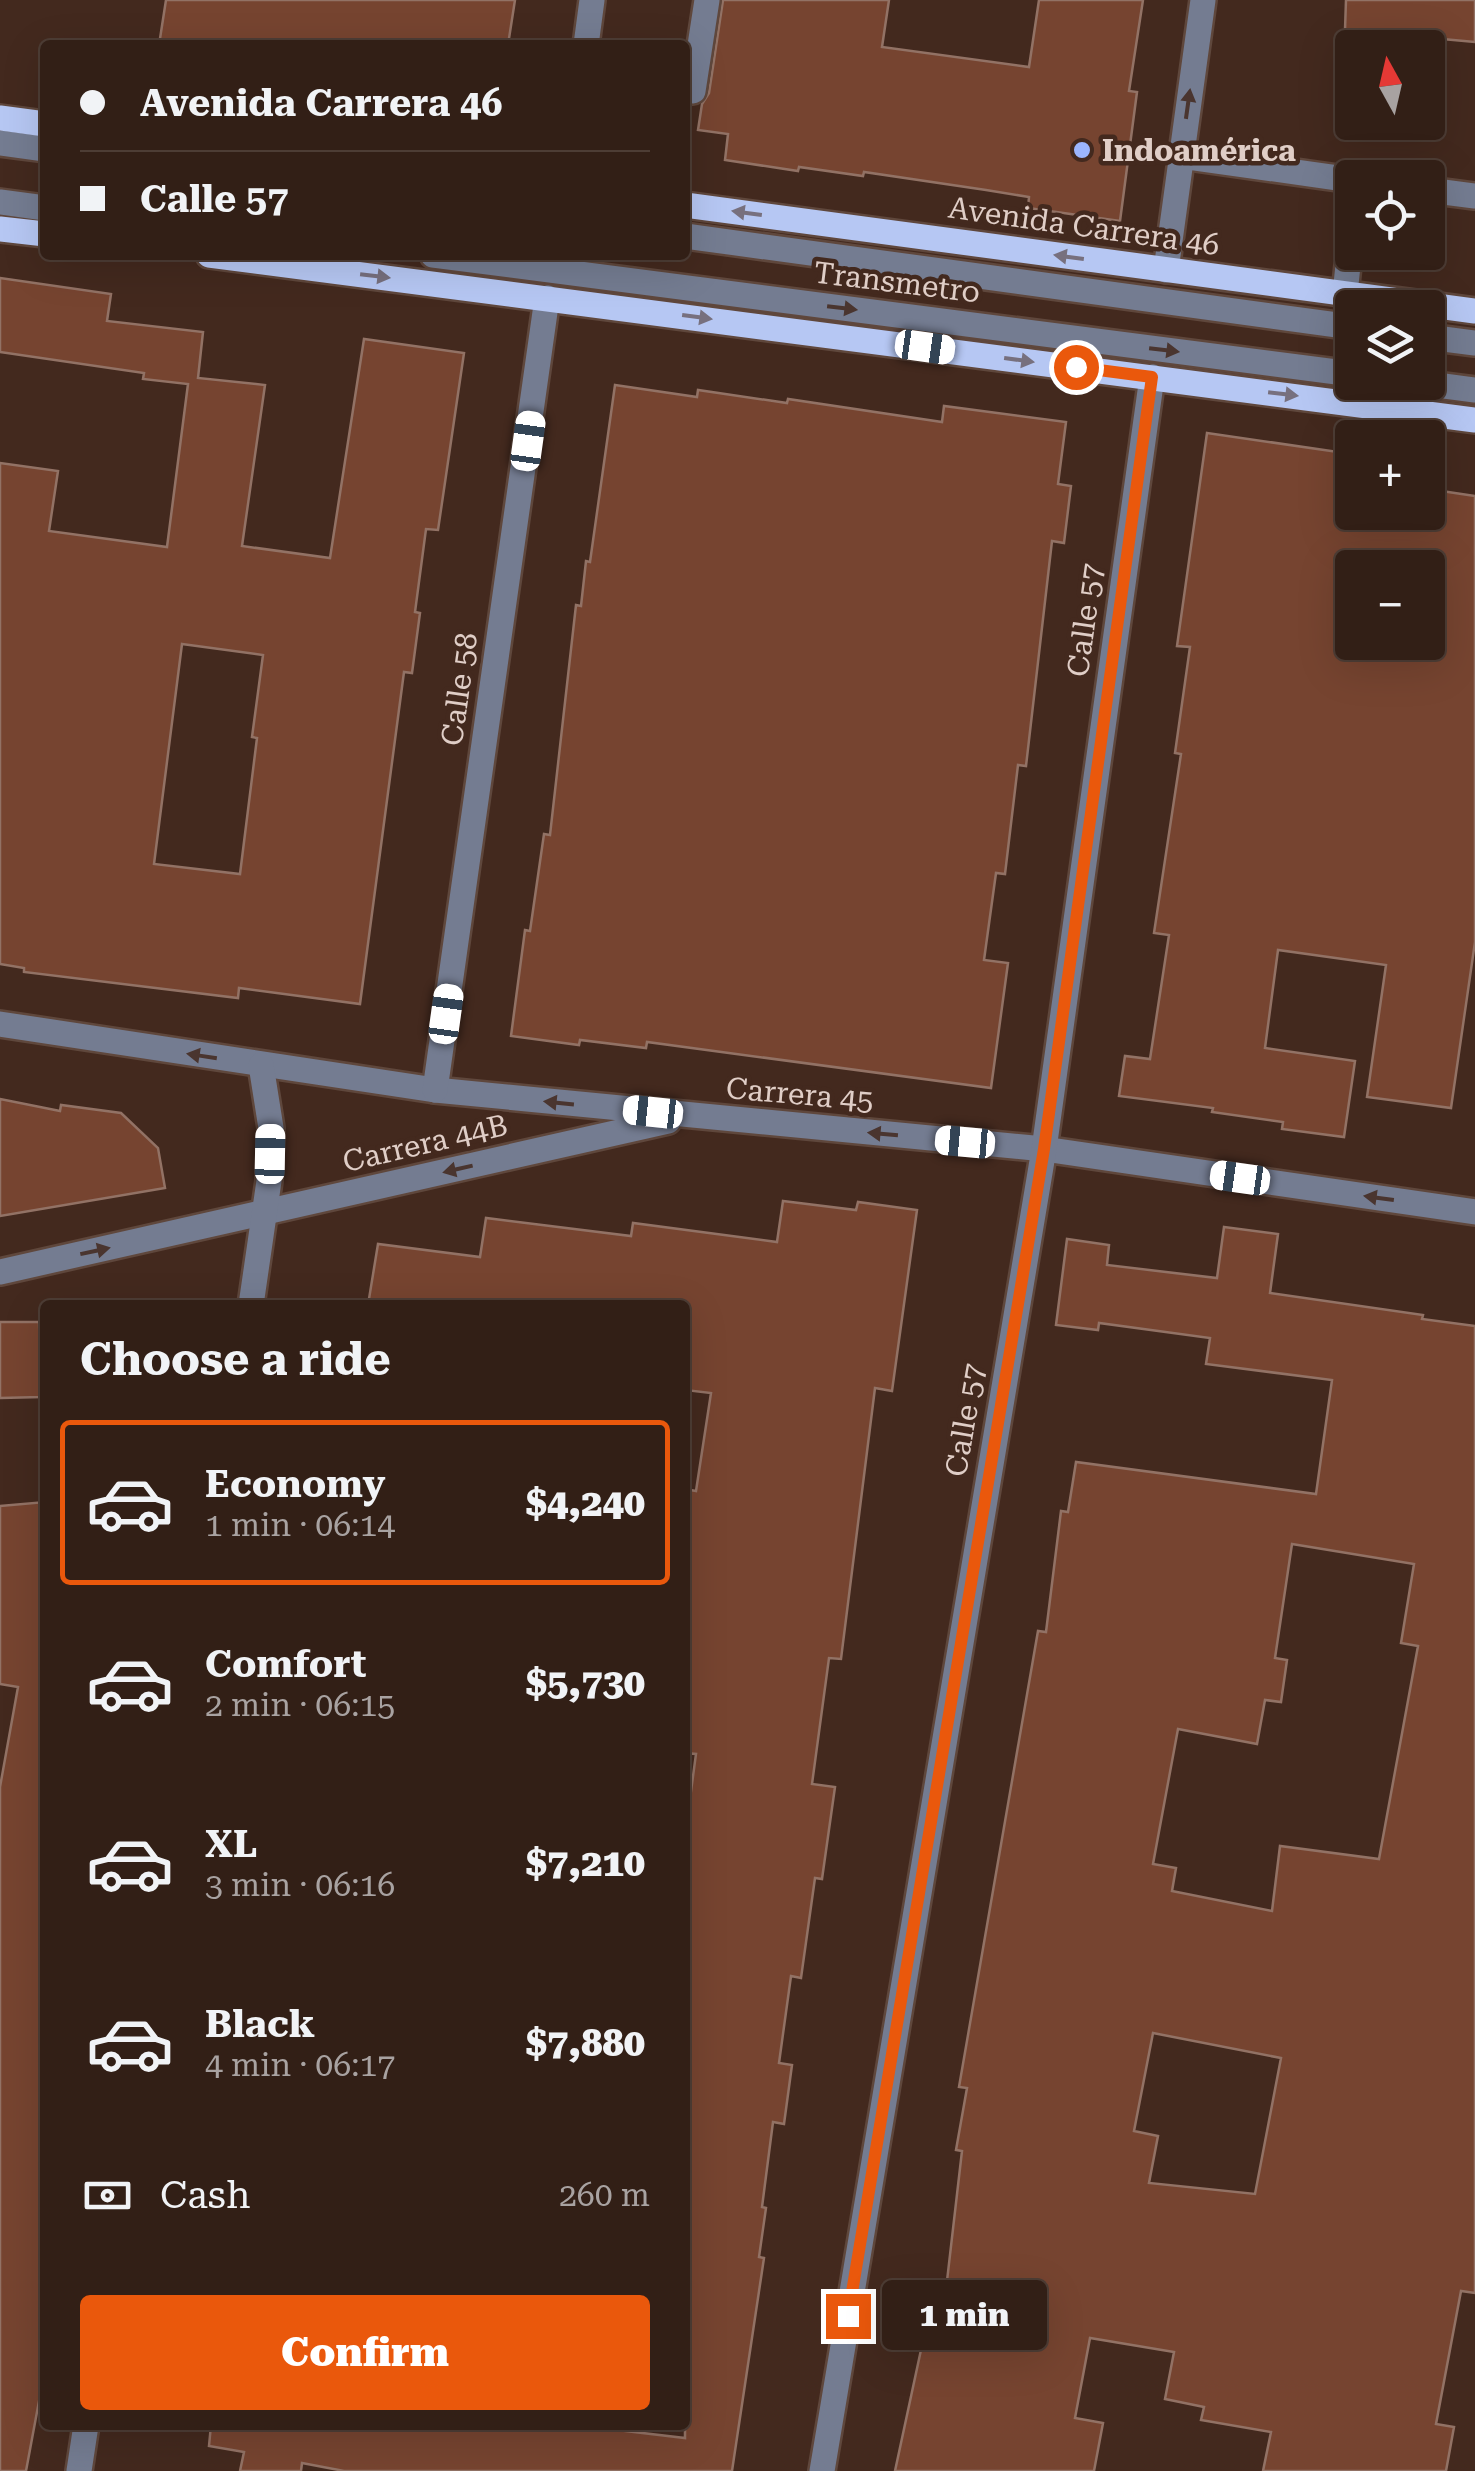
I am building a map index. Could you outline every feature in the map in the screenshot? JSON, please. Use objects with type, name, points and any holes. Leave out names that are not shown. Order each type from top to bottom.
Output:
[{"type":"main road","points":[[0,118],[40,123]]},
{"type":"main road","name":"Avenida Carrera 46","points":[[690,206],[1335,293]]},
{"type":"main road","points":[[0,229],[40,233]]},
{"type":"main road","points":[[248,260],[1475,420]]},
{"type":"main road","name":"Avenida Carrera 46","points":[[1445,307],[1475,311]]},
{"type":"street","points":[[587,40],[592,0]]},
{"type":"street","points":[[693,91],[707,0]]},
{"type":"street","points":[[1166,270],[1203,0]]},
{"type":"street","points":[[0,142],[40,148]]},
{"type":"street","points":[[1181,156],[1335,178]]},
{"type":"street","points":[[1445,192],[1475,196]]},
{"type":"street","points":[[0,202],[40,207]]},
{"type":"street","name":"Transmetro","points":[[690,237],[1335,325]]},
{"type":"street","name":"Transmetro","points":[[472,260],[1335,372]]},
{"type":"street","name":"Calle 58","points":[[435,1090],[548,298]]},
{"type":"street","points":[[1445,339],[1475,343]]},
{"type":"street","name":"Calle 57","points":[[822,2471],[1044,1149],[1152,377]]},
{"type":"street","points":[[1445,386],[1475,390]]},
{"type":"street","name":"Carrera 45","points":[[0,1024],[435,1090],[1044,1149],[1475,1212]]},
{"type":"street","points":[[252,1300],[270,1181],[270,1128],[261,1065]]},
{"type":"street","name":"Carrera 44B","points":[[0,1272],[689,1116]]},
{"type":"street","points":[[79,2471],[85,2430]]},
{"type":"building","points":[[166,0],[515,0],[509,40],[160,40]]},
{"type":"building","points":[[723,0],[889,0],[882,47],[1029,67],[1039,0],[1143,0],[1129,91],[1137,92],[1120,221],[1028,208],[1029,197],[986,190],[864,172],[863,176],[799,167],[798,171],[725,160],[728,134],[698,130],[702,104],[709,93]]},
{"type":"building","points":[[1346,0],[1475,0],[1475,42],[1445,39],[1445,30],[1345,30]]},
{"type":"building","points":[[0,278],[111,294],[107,321],[203,332],[198,378],[265,385],[242,546],[330,558],[364,339],[464,353],[438,530],[426,529],[412,673],[404,672],[360,1004],[239,988],[238,998],[24,972],[24,968],[0,964],[0,463],[58,471],[49,531],[167,547],[188,384],[143,379],[144,373],[0,352]],"holes":[[[182,644],[263,655],[240,874],[154,864]]]},
{"type":"building","points":[[615,385],[697,397],[698,390],[787,403],[788,399],[942,422],[944,406],[1066,422],[1058,484],[1071,486],[1064,543],[1052,541],[1026,766],[1018,765],[1005,874],[996,873],[984,960],[1008,963],[991,1088],[647,1042],[646,1048],[511,1036],[525,930],[530,931],[544,834],[550,835],[576,605],[581,606],[586,561],[590,562]]},
{"type":"building","points":[[1207,433],[1335,452],[1335,530],[1445,530],[1445,492],[1475,496],[1475,942],[1451,1108],[1367,1097],[1386,965],[1278,950],[1265,1048],[1355,1061],[1344,1137],[1282,1129],[1283,1122],[1212,1112],[1213,1108],[1119,1096],[1125,1056],[1150,1059],[1169,935],[1154,933],[1181,754],[1175,753],[1190,647],[1177,646]]},
{"type":"building","points":[[0,1099],[60,1111],[61,1105],[121,1113],[158,1148],[165,1188],[0,1216]]},
{"type":"building","points":[[783,1201],[856,1210],[858,1202],[917,1210],[892,1391],[875,1388],[841,1659],[829,1658],[812,1784],[835,1787],[822,1879],[815,1878],[801,1978],[791,1976],[779,2063],[792,2065],[784,2124],[773,2122],[762,2207],[766,2208],[759,2257],[764,2258],[732,2471],[344,2471],[302,2463],[301,2471],[240,2471],[244,2452],[209,2446],[211,2430],[617,2430],[685,2438],[685,2430],[690,2430],[690,1799],[696,1754],[690,1753],[690,1490],[696,1491],[711,1393],[690,1391],[690,1300],[369,1300],[378,1244],[480,1257],[486,1218],[631,1236],[633,1223],[777,1242]]},
{"type":"building","points":[[1224,1227],[1278,1234],[1270,1293],[1475,1326],[1475,2293],[1461,2291],[1436,2424],[1454,2427],[1446,2471],[1263,2471],[1271,2432],[1201,2420],[1204,2407],[1165,2399],[1174,2352],[1090,2338],[1075,2418],[1103,2423],[1094,2471],[895,2471],[936,2280],[947,2281],[962,2151],[956,2150],[967,2088],[959,2087],[1038,1631],[1046,1632],[1061,1511],[1068,1512],[1076,1462],[1316,1494],[1332,1380],[1206,1364],[1210,1338],[1099,1323],[1098,1330],[1056,1325],[1067,1239],[1109,1245],[1107,1265],[1217,1278]],"holes":[[[1292,1544],[1414,1564],[1401,1643],[1418,1646],[1379,1859],[1280,1846],[1272,1911],[1172,1891],[1176,1868],[1153,1864],[1178,1729],[1257,1744],[1265,1700],[1281,1702],[1287,1660],[1275,1658]],[[1153,2033],[1281,2058],[1255,2194],[1149,2183],[1158,2136],[1134,2131]]]},
{"type":"building","points":[[0,1322],[39,1322],[40,1397],[0,1398]]},
{"type":"building","points":[[40,1502],[40,2396],[26,2471],[0,2471],[0,1787],[18,1687],[0,1684],[0,1506]]},
{"type":"place","name":"Indoamérica","points":[[1082,150]]},
{"type":"route","points":[[848,2316],[1044,1149],[1152,377],[1076,367]]}]
